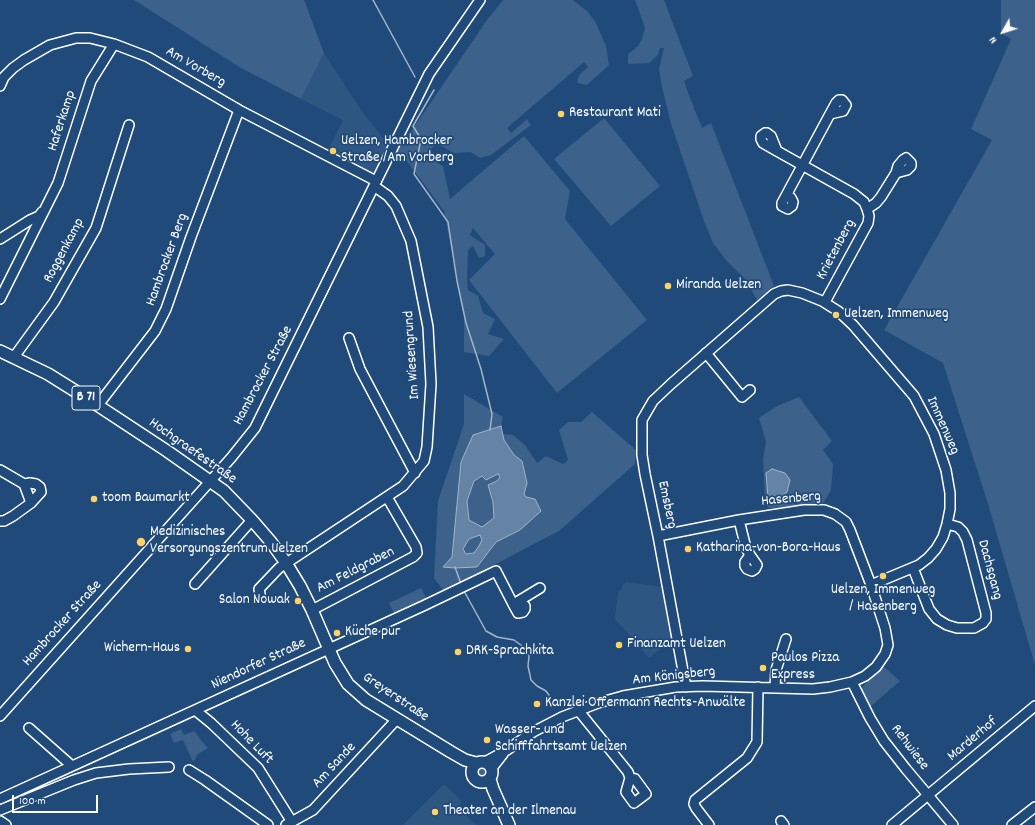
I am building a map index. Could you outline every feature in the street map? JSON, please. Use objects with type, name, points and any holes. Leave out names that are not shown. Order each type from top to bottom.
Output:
[{"type":"main road","name":"Hochgraefestraße","points":[[0,351],[48,374],[98,405],[211,481],[238,504],[271,542],[286,563],[300,586],[329,649]]},
{"type":"main road","name":"Greyerstraße","points":[[329,649],[335,663],[348,684],[366,700],[482,771]]},
{"type":"main road","points":[[482,771],[493,789],[508,822]]},
{"type":"street","name":"Hambrocker Straße","points":[[0,716],[211,481],[255,428],[430,74],[480,0]]},
{"type":"street","name":"Am Vorberg","points":[[0,86],[4,78],[13,68],[50,45],[76,38],[90,38],[114,44],[148,57],[239,110],[375,183]]},
{"type":"street","name":"Haferkamp","points":[[0,299],[58,183],[91,80],[114,44]]},
{"type":"street","name":"Hambrocker Berg","points":[[98,405],[158,326],[166,309],[191,237],[239,110]]},
{"type":"street","points":[[787,194],[830,114]]},
{"type":"street","name":"Roggenkamp","points":[[14,357],[54,302],[96,228],[129,125]]},
{"type":"street","name":"Krietenberg","points":[[777,151],[854,194],[864,202],[868,209],[870,216],[868,223],[825,302]]},
{"type":"street","name":"Krietenberg","points":[[868,209],[881,197],[896,173]]},
{"type":"street","name":"Im Wiesengrund","points":[[260,594],[259,589],[279,568],[403,486],[424,461],[427,447],[431,384],[428,327],[411,240],[396,206],[375,183]]},
{"type":"street","name":"Haferkamp","points":[[0,239],[39,216],[44,210]]},
{"type":"street","name":"Immenweg","points":[[774,294],[780,291],[788,290],[802,293],[825,302],[838,311],[853,325],[914,396],[934,434],[946,470],[950,493],[950,508],[943,537],[936,549],[928,558],[913,568],[871,585]]},
{"type":"street","name":"Emsberg","points":[[686,687],[643,462],[642,420],[653,401],[774,294]]},
{"type":"street","points":[[350,338],[360,369],[415,472]]},
{"type":"street","points":[[706,353],[742,397],[750,390]]},
{"type":"street","points":[[0,470],[24,484],[31,503]]},
{"type":"street","points":[[0,520],[4,521],[13,516],[31,503],[41,492],[40,487],[36,484],[24,484]]},
{"type":"street","name":"Am Feldgraben","points":[[312,610],[413,557],[417,553],[416,547],[387,496]]},
{"type":"street","name":"Hasenberg","points":[[658,536],[739,520],[815,509],[824,510],[835,514],[846,522],[871,585]]},
{"type":"street","points":[[195,584],[252,520]]},
{"type":"street","points":[[739,520],[746,548],[750,555]]},
{"type":"street","name":"Dachsgang","points":[[913,568],[929,609],[937,618],[947,625],[957,628],[974,628],[983,623],[986,619],[986,613],[967,540],[963,532],[958,527],[947,524]]},
{"type":"street","name":"Niendorfer Straße","points":[[0,799],[496,571],[515,603],[540,588]]},
{"type":"street","name":"Am Königsberg","points":[[482,771],[507,750],[533,732],[578,710],[623,696],[686,687],[775,687],[819,689],[852,682],[865,676],[876,668],[885,654],[888,645],[881,614],[871,585]]},
{"type":"street","points":[[775,687],[776,670],[786,639]]},
{"type":"street","name":"Rehwiese","points":[[852,682],[870,718],[884,741],[953,825]]},
{"type":"street","points":[[705,824],[694,804],[695,800],[747,758],[757,742],[758,687]]},
{"type":"street","name":"Marderhof","points":[[892,825],[1035,706]]},
{"type":"street","name":"Hohe Luft","points":[[196,710],[258,768],[289,824]]},
{"type":"street","points":[[578,710],[628,772],[630,778]]},
{"type":"street","name":"Am Sande","points":[[289,824],[313,810],[397,719]]},
{"type":"street","points":[[30,728],[72,766]]},
{"type":"street","points":[[0,810],[74,780],[96,773],[129,769],[169,767]]},
{"type":"street","points":[[188,770],[205,780],[268,825]]},
{"type":"street","points":[[1012,825],[1035,806]]},
{"type":"street","points":[[0,821],[6,825]]},
{"type":"shaded area","points":[[134,0],[304,0],[324,53],[301,99],[241,68]]},
{"type":"shaded area","points":[[503,0],[573,0],[587,11],[595,21],[606,46],[609,65],[587,85],[577,83],[579,75],[588,67],[584,62],[507,128],[511,133],[527,119],[531,125],[491,155],[480,158],[471,152],[454,153],[436,143],[426,156],[443,166],[450,199],[524,136],[570,191],[565,219],[647,320],[557,393],[469,280],[495,254],[473,228],[470,235],[485,245],[485,256],[479,258],[473,246],[468,250],[468,290],[478,296],[483,313],[495,319],[488,334],[504,339],[489,356],[464,352],[464,315],[444,211],[404,157],[397,152],[487,20]]},
{"type":"shaded area","points":[[635,0],[664,0],[693,76],[684,81],[690,98],[702,128],[711,123],[774,286],[757,300],[745,279],[725,259],[713,243],[704,221],[671,124],[662,87],[659,69],[664,48],[660,48],[658,55],[649,63],[628,64],[628,54],[638,46],[645,28]]},
{"type":"shaded area","points":[[1001,0],[1035,0],[1035,665],[988,504],[943,363],[884,330],[992,140],[971,129],[1011,39],[1001,33]]},
{"type":"shaded area","points":[[324,53],[361,110],[389,146],[374,174],[328,150],[343,120],[301,99]]},
{"type":"shaded area","points":[[604,118],[660,186],[611,226],[554,159]]},
{"type":"shaded area","points":[[464,394],[503,417],[501,426],[473,435],[461,462],[452,557],[443,567],[477,566],[496,542],[520,530],[526,497],[523,494],[527,483],[522,461],[514,455],[504,440],[502,434],[513,435],[525,445],[537,463],[546,456],[563,464],[568,460],[559,430],[568,422],[581,422],[592,412],[636,450],[635,464],[559,531],[444,591],[434,578],[438,501],[464,424]]},
{"type":"shaded area","points":[[799,397],[832,441],[823,450],[833,464],[831,490],[822,505],[768,508],[765,499],[763,459],[766,442],[759,418],[777,406]],"holes":[[[772,470],[785,473],[790,480],[786,492],[777,499],[768,497]]]},
{"type":"shaded area","points":[[501,426],[504,440],[514,455],[522,461],[527,483],[524,494],[526,497],[535,499],[541,511],[520,530],[496,542],[477,567],[443,567],[452,557],[461,462],[473,435]],"holes":[[[498,474],[500,477],[497,481],[488,485],[493,502],[494,518],[482,527],[469,520],[467,501],[474,481],[482,476],[486,480]],[[480,535],[482,540],[474,553],[466,554],[463,549],[469,539]]]},
{"type":"shaded area","points":[[772,469],[785,473],[790,480],[787,492],[777,499],[768,497],[766,473]]},
{"type":"shaded area","points":[[498,474],[500,477],[497,481],[488,485],[493,502],[494,518],[482,528],[469,520],[467,501],[474,481],[482,476],[486,480]]},
{"type":"shaded area","points":[[480,535],[482,540],[474,553],[466,554],[463,549],[469,539]]},
{"type":"shaded area","points":[[626,582],[664,587],[672,639],[649,658],[615,619],[618,592],[622,589],[622,586]]},
{"type":"shaded area","points":[[421,588],[427,600],[395,615],[389,603]]},
{"type":"shaded area","points":[[884,667],[900,681],[870,707],[861,693],[861,689],[870,678]]},
{"type":"shaded area","points":[[181,729],[184,735],[194,731],[208,748],[198,754],[194,761],[192,760],[183,740],[174,743],[170,734]]},
{"type":"shaded area","points":[[481,766],[485,768],[487,772],[485,776],[481,778],[477,776],[475,772],[477,768]]},
{"type":"shaded area","points":[[444,784],[462,801],[457,807],[476,825],[403,825]]},
{"type":"waterway","points":[[373,0],[415,77]]},
{"type":"waterway","points":[[434,90],[413,126],[421,139],[414,174],[448,222],[457,281],[466,323],[481,369],[492,414],[490,430]]},
{"type":"waterway","points":[[455,567],[461,584]]},
{"type":"waterway","points":[[464,591],[486,631],[497,637],[514,640],[525,648],[529,656],[528,666],[531,680],[537,686],[546,691],[549,695],[550,704]]},
{"type":"place","name":"Restaurant Mati","points":[[561,114]]},
{"type":"place","name":"Uelzen, Hambrocker Straße /Am Vorberg","points":[[333,151]]},
{"type":"place","name":"Miranda Uelzen","points":[[668,286]]},
{"type":"place","name":"Uelzen, Immenweg","points":[[836,315]]},
{"type":"place","name":"toom Baumarkt","points":[[94,499]]},
{"type":"place","name":"Medizinisches Versorgungszentrum Uelzen","points":[[141,542]]},
{"type":"place","name":"Katharina-von-Bora-Haus","points":[[688,549]]},
{"type":"place","name":"Uelzen, Immenweg / Hasenberg","points":[[883,576]]},
{"type":"place","name":"Salon Nowak","points":[[298,601]]},
{"type":"place","name":"Küche pur","points":[[337,633]]},
{"type":"place","name":"Finanzamt Uelzen","points":[[619,645]]},
{"type":"place","name":"Wichern-Haus","points":[[188,649]]},
{"type":"place","name":"DRK-Sprachkita","points":[[458,652]]},
{"type":"place","name":"Paulos Pizza Express","points":[[763,668]]},
{"type":"place","name":"Kanzlei Offermann Rechts-Anwälte","points":[[537,704]]},
{"type":"place","name":"Wasser- und Schifffahrtsamt Uelzen","points":[[487,740]]},
{"type":"place","name":"Theater an der Ilmenau","points":[[435,812]]}]
